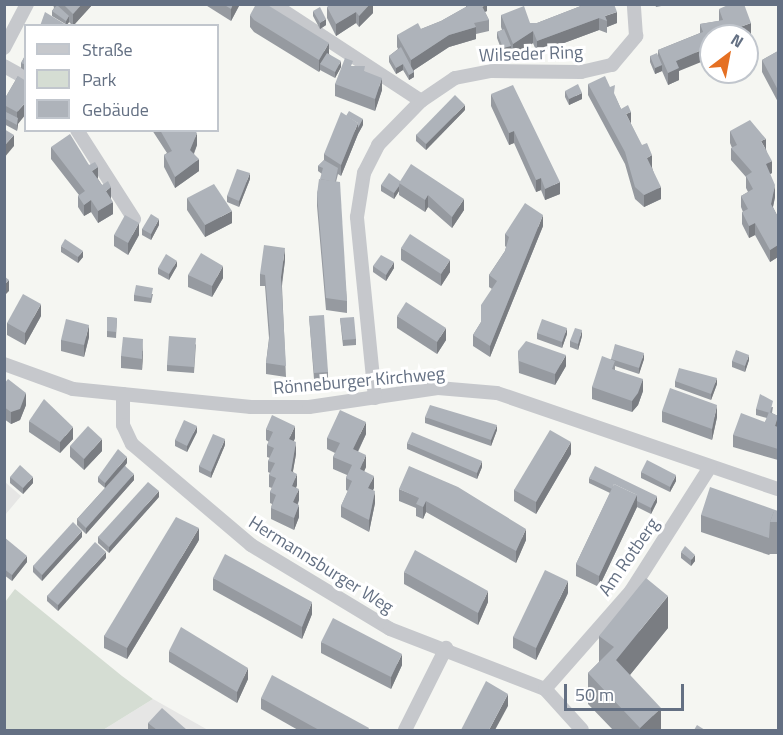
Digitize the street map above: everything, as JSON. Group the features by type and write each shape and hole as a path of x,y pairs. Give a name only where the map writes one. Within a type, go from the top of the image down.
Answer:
{"street":[{"path":"4,48 27,4"},
{"path":"273,4 421,101"},
{"name":"Wilseder Ring","path":"375,398 358,249 360,192 378,145 421,101 465,75 581,72 612,65 636,36 634,4"},
{"path":"4,66 24,77"},
{"path":"78,132 134,219"},
{"name":"Rönneburger Kirchweg","path":"4,364 50,383 123,394 251,407 375,398 438,388 497,393 778,489"},
{"name":"Hermannsburger Weg","path":"123,394 123,425 132,444 227,526 377,622 545,690 582,730"},
{"name":"Am Rotberg","path":"545,690 631,591 710,466"},
{"path":"405,730 446,648"}],"shaded area":[{"path":"5,482 21,496 5,515"},
{"path":"153,699 208,730 103,730"}],"green space":[{"path":"15,589 153,699 103,730 5,730 5,602"}],"building":[{"path":"63,4 82,4 73,14"},
{"path":"223,4 233,4 231,9"},
{"path":"256,4 266,4 329,43 319,60 254,20 250,15"},
{"path":"330,4 370,4 359,16 356,12 336,24 327,7"},
{"path":"471,4 481,4 489,20 474,23 476,27 449,35 411,60 397,35 418,23 421,29 441,21"},
{"path":"586,4 614,4 617,12 605,16 607,21 599,18 537,41 533,31 513,44 501,15 524,6 530,23 537,23"},
{"path":"730,4 744,4 751,23 700,24 723,20 719,9"},
{"path":"57,5 69,16 66,21 52,11"},
{"path":"320,7 326,19 320,23 313,11"},
{"path":"45,12 65,24 41,24"},
{"path":"504,29 511,46 503,48 497,32"},
{"path":"699,34 699,51 676,61 679,68 668,73 658,50"},
{"path":"401,47 414,72 409,75 403,64 396,68 389,56"},
{"path":"778,51 778,90 762,60"},
{"path":"327,53 341,61 335,72 320,64"},
{"path":"657,53 662,65 655,68 650,56"},
{"path":"345,58 353,61 351,66 365,66 364,71 382,78 375,99 335,84"},
{"path":"18,76 24,80 24,104 17,112 4,105 4,100"},
{"path":"605,76 610,87 615,85 614,93 621,109 628,105 631,112 626,114 642,145 647,143 652,155 647,158 661,187 644,195 635,187 625,152 588,84"},
{"path":"578,84 582,93 569,99 565,91"},
{"path":"513,85 560,182 545,189 541,178 536,180 514,131 509,133 491,94"},
{"path":"455,95 465,105 426,144 416,135"},
{"path":"4,111 18,118 17,125 4,118"},
{"path":"349,111 363,119 358,128 358,123 346,116"},
{"path":"341,112 358,123 341,165 324,154"},
{"path":"750,120 766,139 761,141 772,161 766,164 775,185 771,204 778,217 778,245 770,250 755,223 749,226 742,212 748,209 741,196 753,189 746,176 752,172 731,148 737,145 730,131"},
{"path":"4,129 14,135 4,146"},
{"path":"161,132 197,133 190,150 199,159 175,177 164,155 172,151"},
{"path":"70,134 89,165 95,162 98,167 92,171 102,185 108,181 111,187 106,191 113,202 98,211 91,200 84,205 78,196 85,191 51,147"},
{"path":"324,160 338,168 335,182 320,179 323,168 318,166"},
{"path":"411,164 464,199 452,217 428,195 425,200 399,183"},
{"path":"237,169 250,173 239,201 227,196"},
{"path":"389,173 400,181 394,193 381,185"},
{"path":"319,179 340,182 347,301 326,298 317,194"},
{"path":"214,184 232,211 205,225 187,198"},
{"path":"525,203 543,215 490,346 473,335 481,322 481,305 497,281 489,275 505,251 509,237 505,234"},
{"path":"151,214 159,219 151,234 142,229"},
{"path":"125,215 139,223 128,243 114,235"},
{"path":"410,234 450,260 441,274 401,248"},
{"path":"65,239 83,251 78,257 61,246"},
{"path":"264,245 285,248 281,277 286,366 266,363 270,334 265,275 260,274"},
{"path":"201,253 223,266 212,286 188,275"},
{"path":"166,254 177,261 169,274 158,268"},
{"path":"381,255 394,262 386,275 373,266"},
{"path":"136,285 153,288 151,298 134,295"},
{"path":"23,294 41,304 25,333 7,323"},
{"path":"406,302 446,328 437,342 397,316"},
{"path":"324,315 328,372 314,373 309,316"},
{"path":"107,317 117,318 116,332 107,331"},
{"path":"354,317 356,339 343,340 340,318"},
{"path":"66,319 89,325 84,345 61,340"},
{"path":"542,319 567,328 562,342 537,333"},
{"path":"575,328 582,330 578,344 570,341"},
{"path":"169,336 196,338 194,367 167,365"},
{"path":"123,337 143,339 142,359 121,356"},
{"path":"526,341 566,355 555,374 519,361 518,351"},
{"path":"615,344 644,353 639,368 611,359"},
{"path":"736,350 749,355 745,366 732,361"},
{"path":"602,356 615,361 612,369 643,379 632,401 592,387"},
{"path":"679,368 717,378 711,394 675,381"},
{"path":"8,379 26,393 20,409 11,412 4,407 4,384"},
{"path":"670,388 717,405 712,429 662,411"},
{"path":"760,394 773,401 770,413 756,409"},
{"path":"44,399 73,427 60,442 29,421"},
{"path":"430,405 497,425 491,440 425,417"},
{"path":"340,410 366,422 353,449 366,455 360,469 374,476 368,488 375,491 369,520 341,506 352,481 346,478 352,465 333,457 340,443 327,438"},
{"path":"769,412 778,416 775,426 778,427 778,449 733,435 741,413 765,422"},
{"path":"272,415 295,426 289,439 296,442 291,471 297,474 292,486 299,489 293,502 299,505 294,518 271,508 276,495 270,492 276,478 269,475 275,463 268,461 274,448 267,445 273,432 266,429"},
{"path":"184,420 197,426 187,446 175,440"},
{"path":"88,426 102,439 84,459 70,446"},
{"path":"550,430 571,442 536,502 514,490"},
{"path":"412,432 482,461 477,473 407,443"},
{"path":"213,434 225,439 211,472 199,466"},
{"path":"118,449 127,457 105,483 98,477"},
{"path":"647,460 676,475 670,487 641,472"},
{"path":"20,465 33,477 23,488 10,477"},
{"path":"125,466 134,474 86,528 77,519"},
{"path":"409,466 458,487 526,529 516,551 426,501 423,507 416,504 419,498 399,489"},
{"path":"595,466 657,496 651,508 637,501 637,495 614,484 612,489 589,478"},
{"path":"148,482 159,491 109,547 98,537"},
{"path":"614,484 637,495 599,576 576,564"},
{"path":"710,487 778,511 774,511 770,522 769,538 701,515"},
{"path":"774,511 778,511 778,585 777,522 770,522"},
{"path":"176,517 199,528 127,648 104,636"},
{"path":"73,522 82,531 42,575 33,566"},
{"path":"4,537 27,556 12,575 4,569"},
{"path":"95,542 106,552 58,605 47,596"},
{"path":"685,546 695,555 691,560 681,552"},
{"path":"415,550 488,591 478,613 404,572"},
{"path":"225,554 312,602 302,627 213,578"},
{"path":"545,570 568,581 536,648 513,637"},
{"path":"646,578 668,596 616,660 661,708 640,728 588,673 614,647 599,636"},
{"path":"333,618 402,654 391,677 321,642"},
{"path":"181,627 248,668 237,692 169,651"},
{"path":"272,675 369,728 368,730 319,730 261,698"},
{"path":"486,681 508,694 489,730 461,730"},
{"path":"162,708 187,730 157,730 148,723"},
{"path":"697,725 705,730 694,730"}]}
